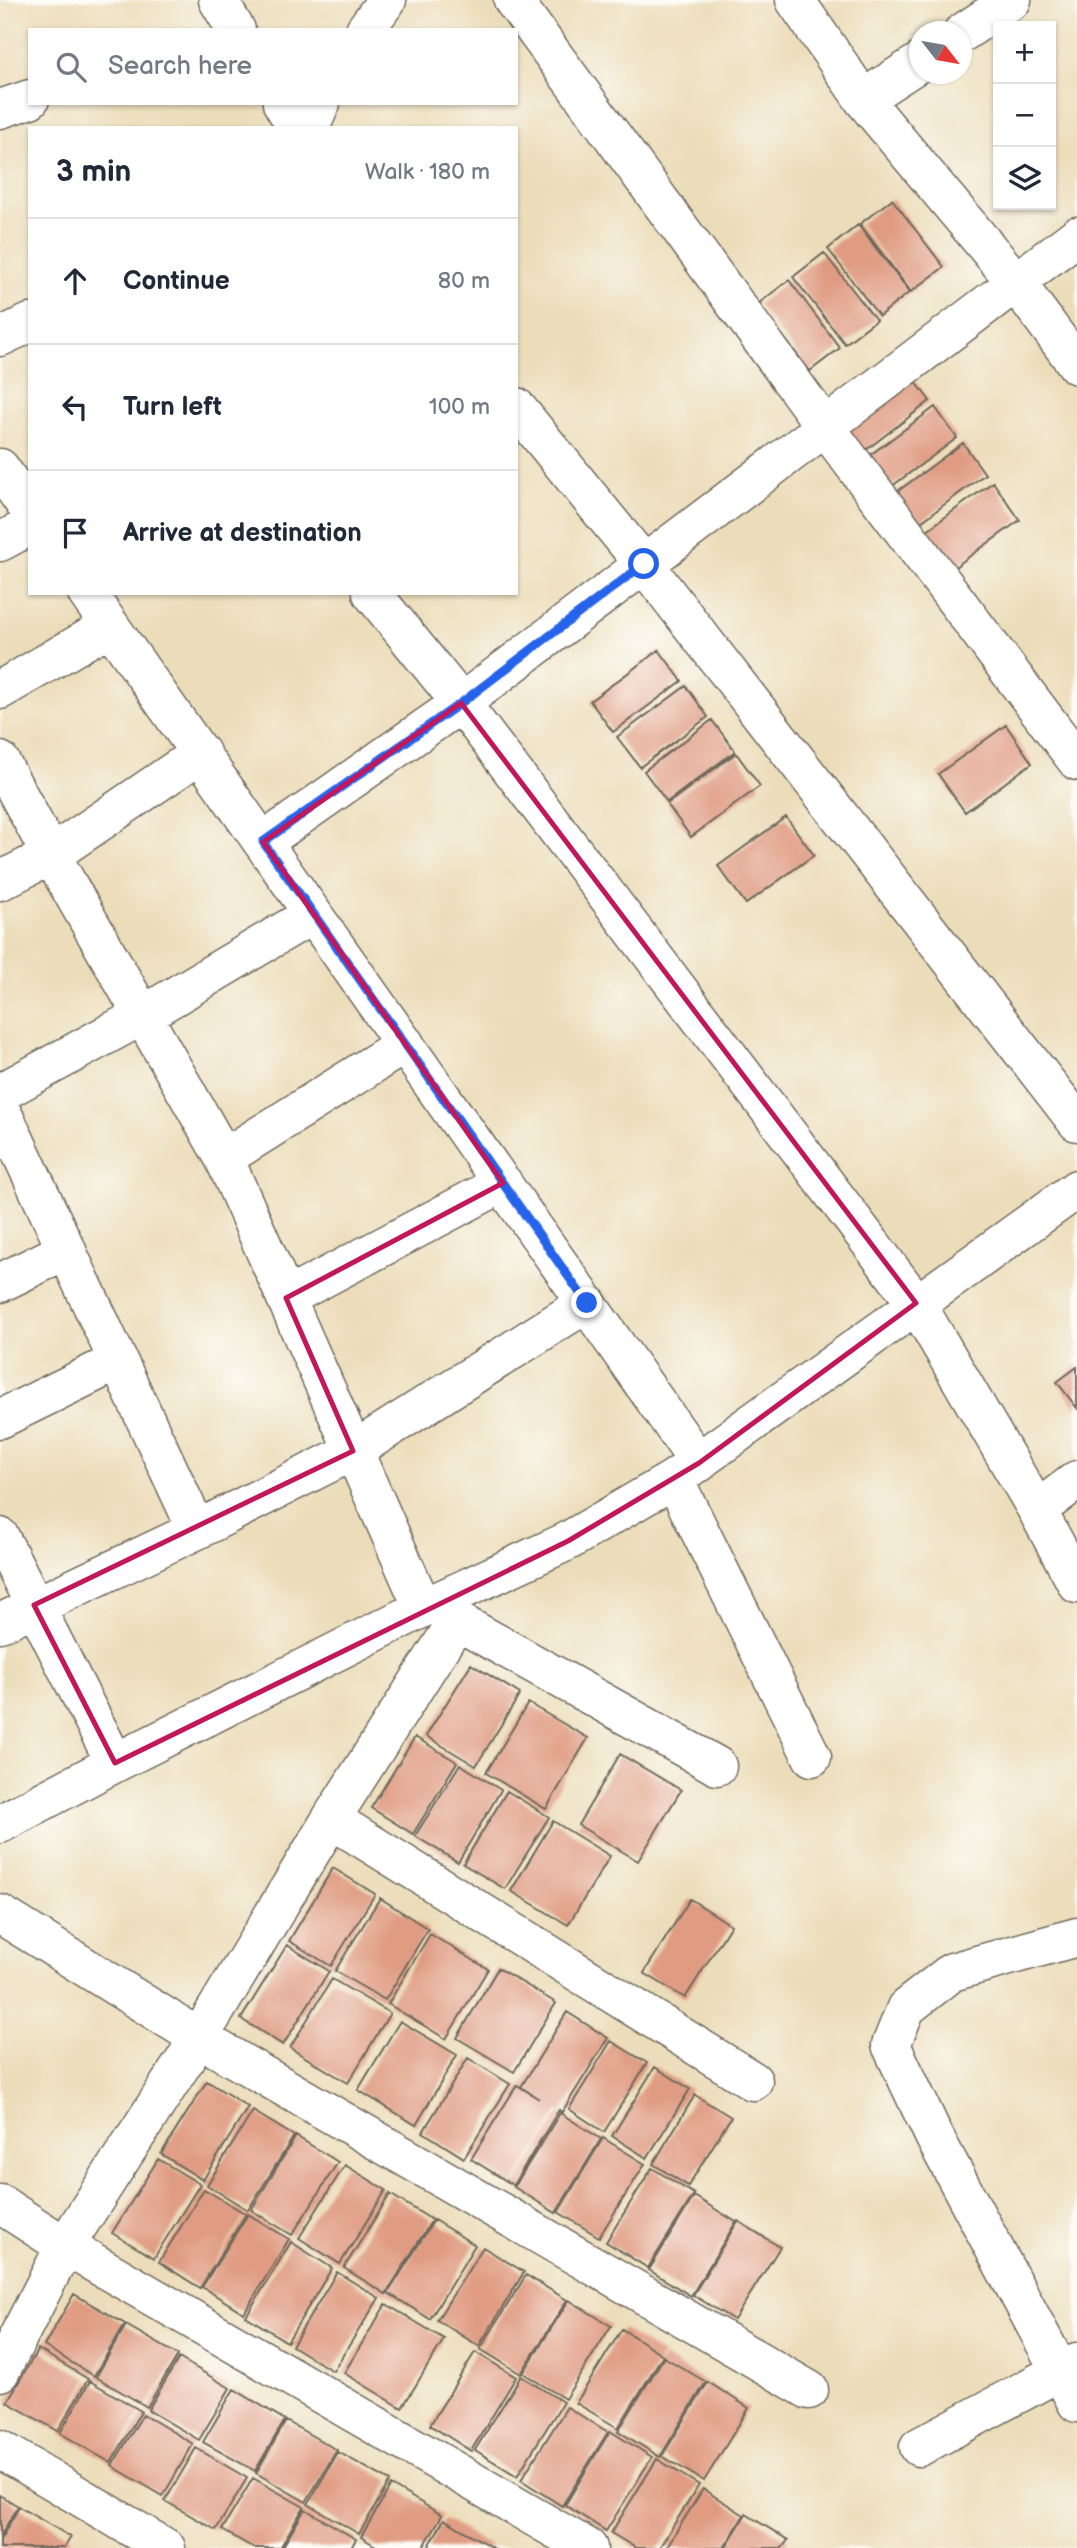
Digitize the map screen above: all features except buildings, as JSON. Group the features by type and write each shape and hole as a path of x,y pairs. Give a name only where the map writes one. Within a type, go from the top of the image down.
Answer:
{"street":[{"path":"218,0 235,28"},
{"path":"366,28 387,0"},
{"path":"513,0 826,428 1077,761"},
{"path":"795,0 863,99 1015,281 1077,365"},
{"path":"972,26 1012,0"},
{"path":"863,99 909,69"},
{"path":"0,109 28,100"},
{"path":"283,105 296,126"},
{"path":"311,126 320,105"},
{"path":"263,842 461,703 1077,236"},
{"path":"0,337 28,324"},
{"path":"518,409 644,564 1077,1122"},
{"path":"0,468 28,508"},
{"path":"0,542 28,527"},
{"path":"89,595 587,1303 687,1471 812,1757"},
{"path":"374,595 461,703 916,1303 1038,1510 1077,1584"},
{"path":"0,690 110,626"},
{"path":"0,881 51,855 201,753"},
{"path":"0,761 223,1158 423,1608"},
{"path":"0,1093 143,1015 313,914"},
{"path":"223,1158 405,1044"},
{"path":"0,1108 197,1530"},
{"path":"286,1298 503,1183"},
{"path":"0,1824 423,1608 568,1541 687,1471 1077,1189"},
{"path":"0,1283 67,1250"},
{"path":"0,1623 197,1530 353,1451 587,1303"},
{"path":"0,1419 118,1361"},
{"path":"1038,1510 1077,1480"},
{"path":"0,1538 115,1763"},
{"path":"0,2372 65,2246 199,2038 331,1819 457,1621 717,1766"},
{"path":"331,1819 753,2081"},
{"path":"0,1914 199,2038 809,2390"},
{"path":"919,2447 1071,2379 934,2136 891,2045 906,2008 952,1972 1074,1943"},
{"path":"0,2204 65,2246 588,2548"},
{"path":"0,2449 166,2548"}],"highlighted area":[{"path":"461,703 916,1303 699,1463 568,1541 115,1763 34,1605 353,1451 286,1298 503,1183 263,842"}],"route":[{"path":"587,1303 263,842 461,703 644,564"}]}
